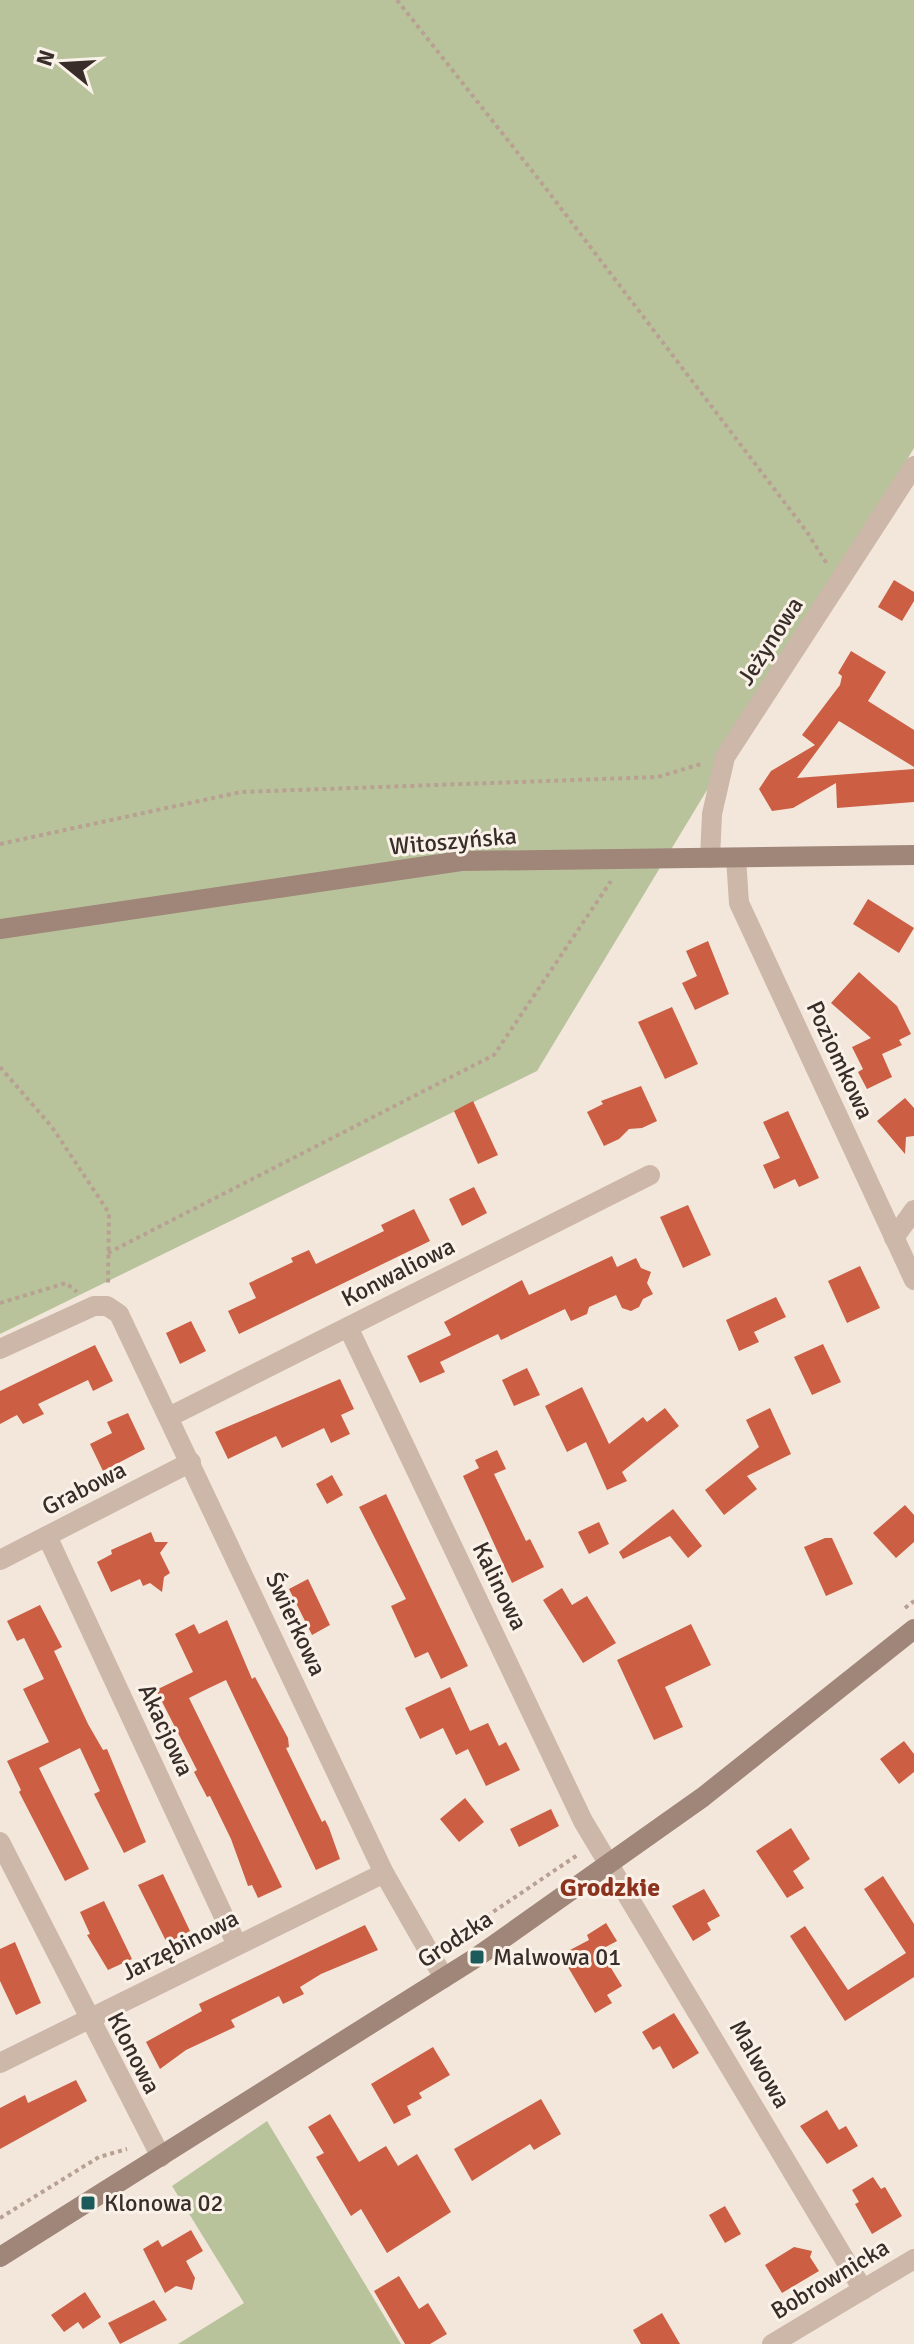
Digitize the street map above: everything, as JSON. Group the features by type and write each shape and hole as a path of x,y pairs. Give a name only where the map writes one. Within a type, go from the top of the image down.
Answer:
{"street":[{"name":"Jeżynowa","path":"710,858 712,814 725,757 914,466"},
{"name":"Witoszyńska","path":"0,929 461,861 914,855"},
{"name":"Poziomkowa","path":"736,858 739,903 914,1280"},
{"name":"Konwaliowa","path":"169,1417 650,1175"},
{"path":"894,1238 914,1210"},
{"path":"0,1349 101,1306"},
{"name":"Świerkowa","path":"101,1306 119,1314 384,1873 444,1978"},
{"name":"Kalinowa","path":"348,1327 583,1821 612,1864"},
{"name":"Grabowa","path":"0,1560 191,1462"},
{"name":"Akacjowa","path":"47,1536 237,1945"},
{"name":"Grodzka","path":"0,2257 444,1978 612,1864 796,1726 914,1629"},
{"name":"Klonowa","path":"0,1842 88,2021 161,2157"},
{"name":"Malwowa","path":"612,1864 863,2290"},
{"name":"Jarzębinowa","path":"0,2063 384,1873"},
{"name":"Bobrownicka","path":"772,2344 914,2259"}],"path":[{"path":"397,0 544,186 798,520 838,583"},
{"path":"0,844 241,792 658,777 725,757"},
{"path":"108,1253 494,1055 625,859"},
{"path":"0,1067 52,1127 109,1213 108,1253 101,1306 66,1283 0,1303"},
{"path":"902,1611 914,1601"},
{"path":"430,1954 598,1842"},
{"path":"0,2218 99,2157 127,2150 148,2136"}],"green space":[{"path":"0,0 914,0 914,448 537,1071 0,1334"},
{"path":"267,2121 401,2344 178,2344 244,2303 172,2186"}],"building":[{"path":"894,580 914,592 914,601 902,621 878,607"},
{"path":"851,651 886,672 868,701 914,730 914,767 839,721 797,778 914,769 914,802 837,808 836,783 793,808 772,811 759,789 771,771 815,745 802,735 840,685 842,676 838,673"},
{"path":"868,899 914,928 899,953 853,924"},
{"path":"708,941 729,994 695,1010 682,983 697,976 686,951"},
{"path":"859,972 897,1006 911,1034 899,1040 902,1045 882,1054 892,1077 867,1089 858,1072 863,1069 852,1047 871,1038 831,1003"},
{"path":"672,1007 698,1064 665,1079 638,1022"},
{"path":"641,1086 657,1121 642,1128 629,1129 619,1139 604,1146 587,1112 603,1104 601,1101"},
{"path":"905,1098 914,1108 914,1136 906,1137 905,1154 877,1121"},
{"path":"473,1101 498,1155 478,1164 454,1111"},
{"path":"788,1111 819,1178 799,1187 795,1179 774,1189 763,1165 780,1158 763,1122"},
{"path":"474,1187 487,1213 462,1226 449,1199"},
{"path":"688,1205 711,1255 683,1268 660,1217"},
{"path":"414,1209 430,1241 239,1334 228,1311 256,1298 249,1283 293,1262 291,1258 309,1250 316,1264 384,1231 381,1225"},
{"path":"612,1256 617,1267 636,1258 641,1268 651,1272 647,1283 653,1294 643,1299 639,1307 631,1311 622,1308 616,1295 589,1307 587,1314 571,1321 565,1309 501,1340 498,1334 440,1362 445,1372 420,1383 407,1356 451,1335 444,1322 522,1280 529,1295"},
{"path":"860,1266 880,1308 847,1323 828,1281"},
{"path":"776,1297 786,1317 754,1332 759,1342 739,1351 726,1320"},
{"path":"191,1321 206,1351 180,1364 166,1333"},
{"path":"823,1344 841,1382 812,1395 794,1357"},
{"path":"95,1345 113,1381 93,1391 88,1380 38,1404 44,1414 23,1424 17,1415 0,1424 0,1391"},
{"path":"527,1368 540,1395 514,1406 502,1380"},
{"path":"340,1379 354,1409 341,1415 350,1434 331,1443 324,1428 282,1448 276,1436 228,1459 215,1432"},
{"path":"582,1387 609,1444 643,1417 647,1422 665,1408 679,1426 622,1472 627,1481 607,1490 586,1442 567,1452 545,1406"},
{"path":"770,1408 791,1454 747,1476 757,1489 724,1515 705,1490 759,1447 746,1420"},
{"path":"128,1413 145,1449 103,1471 90,1444 112,1433 107,1422"},
{"path":"497,1450 506,1469 494,1474 526,1541 530,1539 544,1567 512,1583 463,1476 479,1468 475,1460"},
{"path":"332,1475 343,1495 327,1504 316,1484"},
{"path":"386,1494 468,1666 441,1679 428,1652 415,1658 391,1606 406,1599 359,1507"},
{"path":"905,1505 914,1515 914,1542 896,1558 873,1533"},
{"path":"673,1509 702,1546 688,1558 670,1536 623,1559 619,1552"},
{"path":"599,1522 609,1544 589,1554 578,1532"},
{"path":"151,1532 155,1542 168,1542 160,1553 170,1573 164,1577 162,1592 150,1583 143,1586 140,1579 111,1592 97,1562 112,1554 111,1550"},
{"path":"832,1538 853,1584 826,1596 804,1547"},
{"path":"308,1579 330,1625 312,1635 289,1589"},
{"path":"562,1588 572,1605 587,1596 616,1643 583,1663 543,1600"},
{"path":"40,1605 62,1647 54,1651 88,1724 103,1750 107,1749 146,1842 124,1853 94,1794 100,1791 80,1748 39,1768 89,1869 65,1881 19,1792 21,1790 7,1761 49,1742 23,1689 44,1679 24,1638 17,1641 7,1621"},
{"path":"227,1620 252,1679 255,1677 288,1738 289,1747 286,1748 322,1822 325,1820 329,1828 340,1859 316,1870 226,1680 207,1689 189,1698 282,1887 258,1898 252,1885 248,1886 231,1839 210,1796 207,1797 194,1772 197,1770 156,1690 193,1672 175,1634 194,1624 199,1634"},
{"path":"691,1624 711,1665 665,1687 683,1727 654,1740 617,1660"},
{"path":"450,1687 470,1731 488,1723 499,1746 506,1742 520,1770 486,1786 468,1749 456,1755 443,1728 420,1739 405,1708"},
{"path":"904,1741 914,1754 914,1772 899,1784 880,1759"},
{"path":"465,1798 484,1822 459,1842 440,1819"},
{"path":"551,1809 559,1826 519,1847 510,1829"},
{"path":"791,1828 810,1859 793,1871 804,1888 787,1898 756,1851"},
{"path":"163,1874 190,1931 167,1943 138,1885"},
{"path":"883,1876 914,1924 914,1977 845,2021 790,1936 805,1926 848,1990 906,1953 864,1889"},
{"path":"704,1889 720,1916 707,1923 711,1930 693,1941 672,1906"},
{"path":"104,1901 132,1959 108,1970 87,1935 90,1934 80,1912"},
{"path":"606,1923 617,1941 600,1950 622,1986 607,1995 612,2003 595,2013 565,1962 574,1957 570,1950 589,1940 587,1935"},
{"path":"365,1925 378,1950 321,1974 300,1987 304,1994 283,2004 279,1996 231,2020 235,2027 186,2050 160,2069 146,2042 202,2011 199,2004"},
{"path":"15,1942 41,2003 16,2015 0,1981 0,1949"},
{"path":"674,2013 699,2053 673,2069 660,2046 653,2050 642,2032"},
{"path":"433,2047 450,2075 419,2093 422,2098 407,2106 411,2115 394,2124 371,2084"},
{"path":"76,2080 87,2101 0,2149 0,2108 25,2095 28,2103"},
{"path":"541,2099 561,2134 534,2150 530,2144 472,2181 454,2149"},
{"path":"827,2110 839,2130 846,2126 858,2146 827,2164 800,2126"},
{"path":"330,2114 359,2162 386,2146 398,2166 417,2154 451,2212 387,2253 361,2209 351,2216 316,2157 324,2153 308,2127"},
{"path":"873,2177 881,2189 885,2187 902,2216 872,2234 855,2204 859,2202 852,2190"},
{"path":"725,2206 741,2234 725,2243 709,2215"},
{"path":"191,2230 203,2251 186,2261 195,2278 192,2290 176,2286 165,2293 143,2249 158,2240 162,2247"},
{"path":"794,2247 812,2251 810,2257 819,2271 782,2293 765,2265"},
{"path":"399,2276 419,2309 428,2303 447,2334 430,2344 405,2344 374,2291"},
{"path":"85,2292 101,2317 83,2329 78,2322 64,2332 51,2315"},
{"path":"154,2300 167,2320 120,2344 108,2323"},
{"path":"662,2313 680,2344 641,2344 633,2330"}],"place":[{"name":"Malwowa 01","path":"477,1957"},
{"name":"Klonowa 02","path":"88,2203"}],"district":[{"name":"Grodzkie","path":"610,1887"}]}
